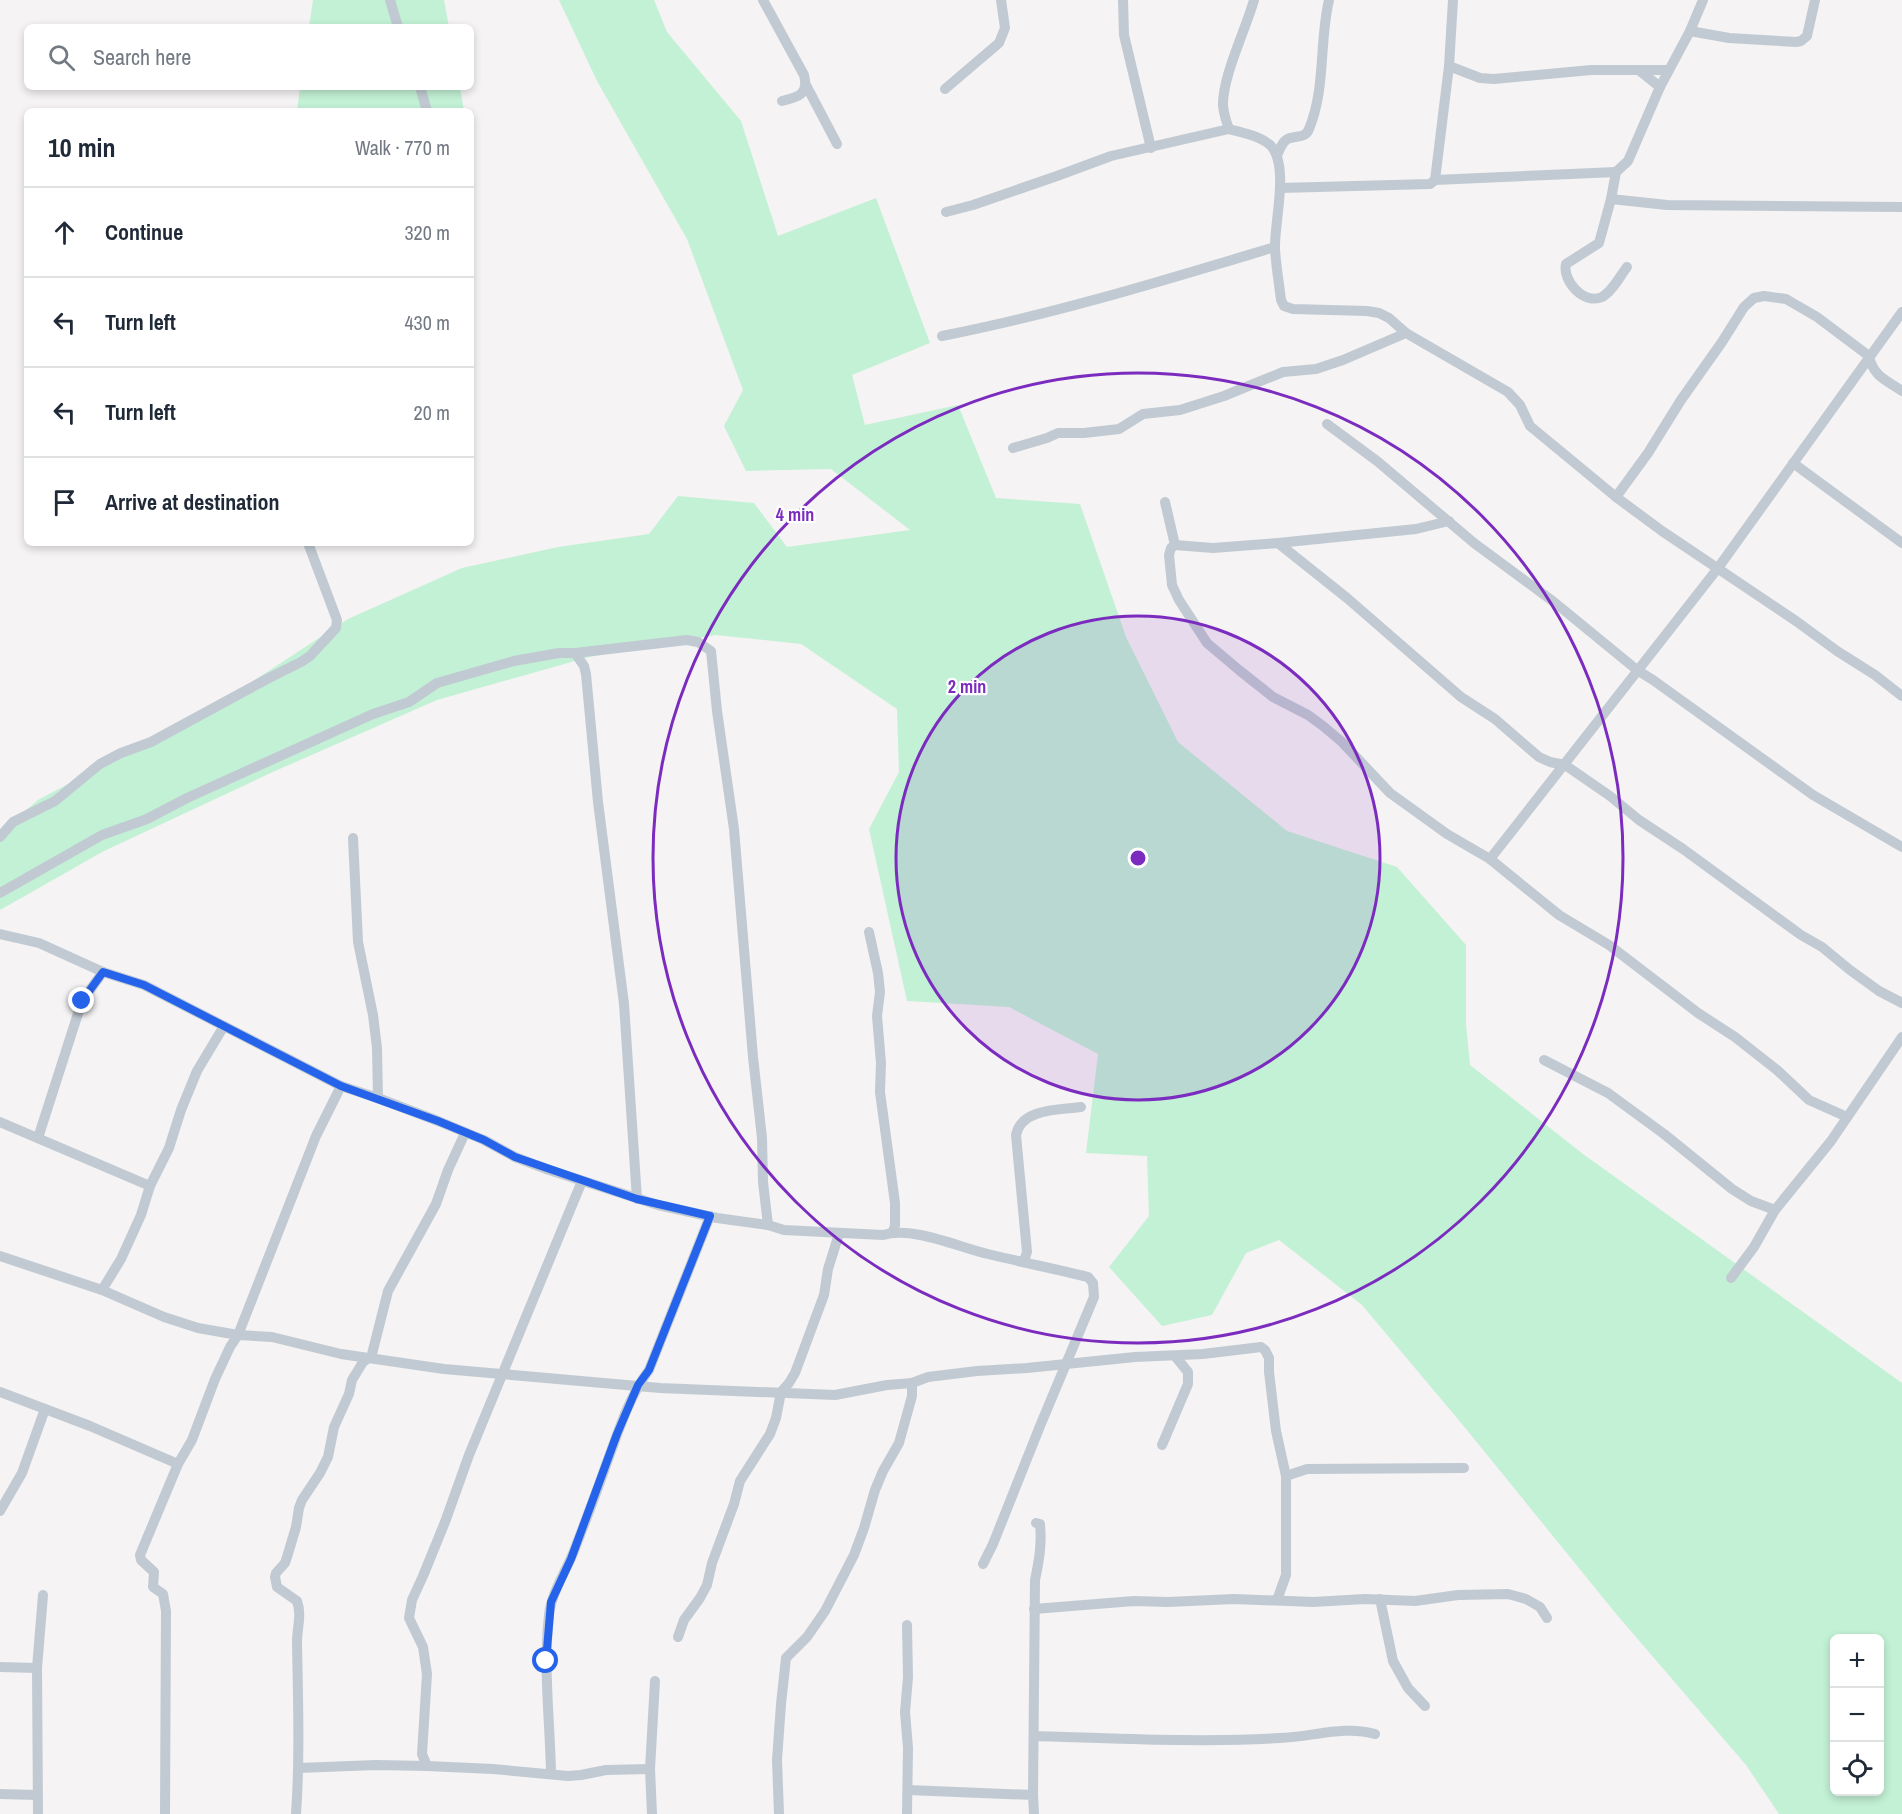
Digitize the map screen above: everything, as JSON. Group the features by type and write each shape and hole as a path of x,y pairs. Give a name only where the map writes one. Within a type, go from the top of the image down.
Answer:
{"street":[{"path":"390,0 397,24"},
{"path":"763,0 804,75 806,85 837,144"},
{"path":"945,89 999,43 1005,28 1001,0"},
{"path":"1123,0 1124,35 1151,148"},
{"path":"1229,129 1224,116 1223,103 1226,84 1254,0"},
{"path":"1277,156 1283,143 1288,139 1304,136 1309,131 1321,82 1324,21 1329,0"},
{"path":"1435,180 1449,66 1453,0"},
{"path":"1627,267 1606,295 1591,300 1585,298 1573,286 1564,271 1566,264 1599,243 1616,172 1628,161 1660,87 1690,31 1703,0"},
{"path":"1690,31 1729,38 1801,41 1807,36 1815,0"},
{"path":"1449,66 1474,76 1494,79 1591,70 1669,70"},
{"path":"1640,71 1660,87"},
{"path":"782,101 798,96 805,91 806,85"},
{"path":"421,90 426,108"},
{"path":"946,212 973,205 1111,156 1229,129 1257,137 1271,147 1277,156 1280,188 1275,247 1281,300 1284,306 1293,309 1379,313 1389,318 1406,333 1508,392 1520,405 1530,426 1616,497 1662,531 1875,675 1902,696"},
{"path":"1280,188 1430,184 1435,180 1616,172"},
{"path":"1611,199 1667,205 1902,207"},
{"path":"942,336 1007,324 1275,247"},
{"path":"1616,497 1648,453 1744,307 1754,298 1764,296 1786,299 1817,317 1869,356 1875,372 1902,391"},
{"path":"1490,859 1718,568 1902,312"},
{"path":"1013,448 1058,433 1119,429 1143,414 1180,410 1224,396 1283,372 1316,369 1406,333"},
{"path":"1327,424 1377,461 1474,543 1554,602 1637,670 1813,795 1902,847"},
{"path":"1793,463 1902,543"},
{"path":"1165,502 1175,545"},
{"path":"1449,521 1416,529 1278,543 1213,548 1175,545 1171,548 1169,555 1172,585 1190,619 1208,643 1273,697 1308,715 1323,726 1342,742 1390,793 1447,834 1490,859 1558,915 1609,945 1698,1013 1735,1037 1777,1070 1809,1100 1847,1117"},
{"path":"1278,543 1347,598 1461,697 1495,719 1539,757 1565,765 1801,935 1822,947 1879,991 1902,1003"},
{"path":"0,837 13,822 55,801 100,764 151,742 310,656 336,628 337,620 309,546"},
{"path":"0,893 102,835 147,819 187,798 373,714 409,702 437,683 514,661 559,653 687,640 698,642 711,651 734,829 768,1225"},
{"path":"575,653 586,674 598,802 624,1004 637,1199"},
{"path":"353,838 358,942 377,1048 378,1098"},
{"path":"870,932 880,992 877,1016 880,1092 895,1203 895,1225 892,1232"},
{"path":"0,934 39,944 103,972 144,985 341,1086 378,1098 484,1140 515,1157 637,1199 784,1230 839,1234 892,1232 933,1238 984,1253 1088,1277 1094,1283 1094,1297 993,1544 982,1564"},
{"path":"38,1138 82,1001 103,972"},
{"path":"102,1290 121,1259 141,1215 150,1186 169,1148 197,1071 224,1026"},
{"path":"1731,1278 1754,1247 1776,1210 1831,1141 1902,1036"},
{"path":"1544,1060 1608,1094 1664,1134 1732,1189 1751,1201 1776,1210"},
{"path":"165,1814 166,1611 162,1594 153,1587 154,1572 141,1560 140,1555 178,1464 192,1440 215,1379 238,1335 316,1136 341,1086"},
{"path":"1019,1261 1024,1261 1027,1252 1017,1128 1032,1115 1081,1107"},
{"path":"0,1122 150,1186"},
{"path":"296,1814 299,1768 297,1638 300,1621 299,1606 293,1598 277,1587 276,1572 285,1563 302,1500 328,1457 334,1427 349,1394 352,1380 363,1362 369,1358 388,1291 436,1204 465,1133"},
{"path":"427,1766 422,1754 427,1674 423,1647 411,1624 409,1611 441,1533 469,1455 582,1181"},
{"path":"551,1774 546,1661 551,1602 571,1559 617,1434 638,1385 649,1370 710,1216"},
{"path":"678,1637 684,1620 707,1585 712,1563 740,1481 770,1434 781,1392 795,1373 818,1312 839,1234"},
{"path":"0,1256 102,1290 164,1317 198,1328 238,1335 272,1337 341,1354 444,1369 660,1388 835,1395 887,1385 912,1383 928,1377 977,1371 1203,1354 1257,1347 1265,1350 1269,1358 1276,1431 1287,1476 1286,1575 1277,1600"},
{"path":"1162,1445 1188,1384 1188,1372 1175,1356"},
{"path":"778,1814 777,1760 786,1658 807,1637 825,1611 854,1555 875,1490 899,1443 912,1396 912,1383"},
{"path":"0,1392 109,1433 178,1464"},
{"path":"0,1511 22,1473 45,1409"},
{"path":"1287,1476 1307,1469 1464,1468"},
{"path":"1034,1814 1034,1609 1035,1580 1042,1539 1040,1524 1036,1523"},
{"path":"1034,1609 1134,1601 1234,1599 1313,1602 1335,1599 1415,1601 1458,1595 1508,1594 1526,1599 1540,1607 1547,1618"},
{"path":"38,1814 37,1668 43,1595"},
{"path":"1380,1599 1394,1661 1408,1688 1425,1706"},
{"path":"907,1625 908,1677 905,1712 908,1748 907,1814"},
{"path":"0,1667 37,1668"},
{"path":"652,1814 650,1769 655,1681"},
{"path":"1034,1736 1206,1740 1282,1738 1350,1730 1363,1730 1375,1734"},
{"path":"413,1766 422,1754"},
{"path":"299,1768 427,1766 581,1775 606,1770 650,1769"},
{"path":"908,1790 1033,1795"},
{"path":"0,1794 37,1795"}],"green space":[{"path":"313,0 444,0 448,24 309,24"},
{"path":"559,0 654,0 667,32 741,121 778,236 876,198 930,343 852,375 865,425 958,405 996,498 1080,504 1126,637 1178,742 1287,831 1397,867 1466,945 1466,1024 1470,1065 1583,1154 1902,1383 1902,1814 1779,1814 1746,1765 1617,1615 1362,1305 1279,1240 1246,1253 1212,1315 1162,1326 1109,1267 1149,1216 1147,1156 1086,1153 1098,1054 1009,1007 907,1001 869,829 899,772 897,709 801,644 716,635 589,657 437,700 275,771 104,851 0,910 0,832 38,800 215,706 348,619 462,568 558,547 649,534 678,496 754,503 787,547 910,530 831,469 746,471 724,426 743,390 687,239 597,81"},
{"path":"300,90 460,90 464,108 297,108"}],"route":[{"path":"82,1001 103,972 144,985 341,1086 438,1121 484,1140 515,1157 549,1170 637,1199 710,1216 649,1370 638,1385 617,1434 571,1559 551,1602 546,1661"}]}
